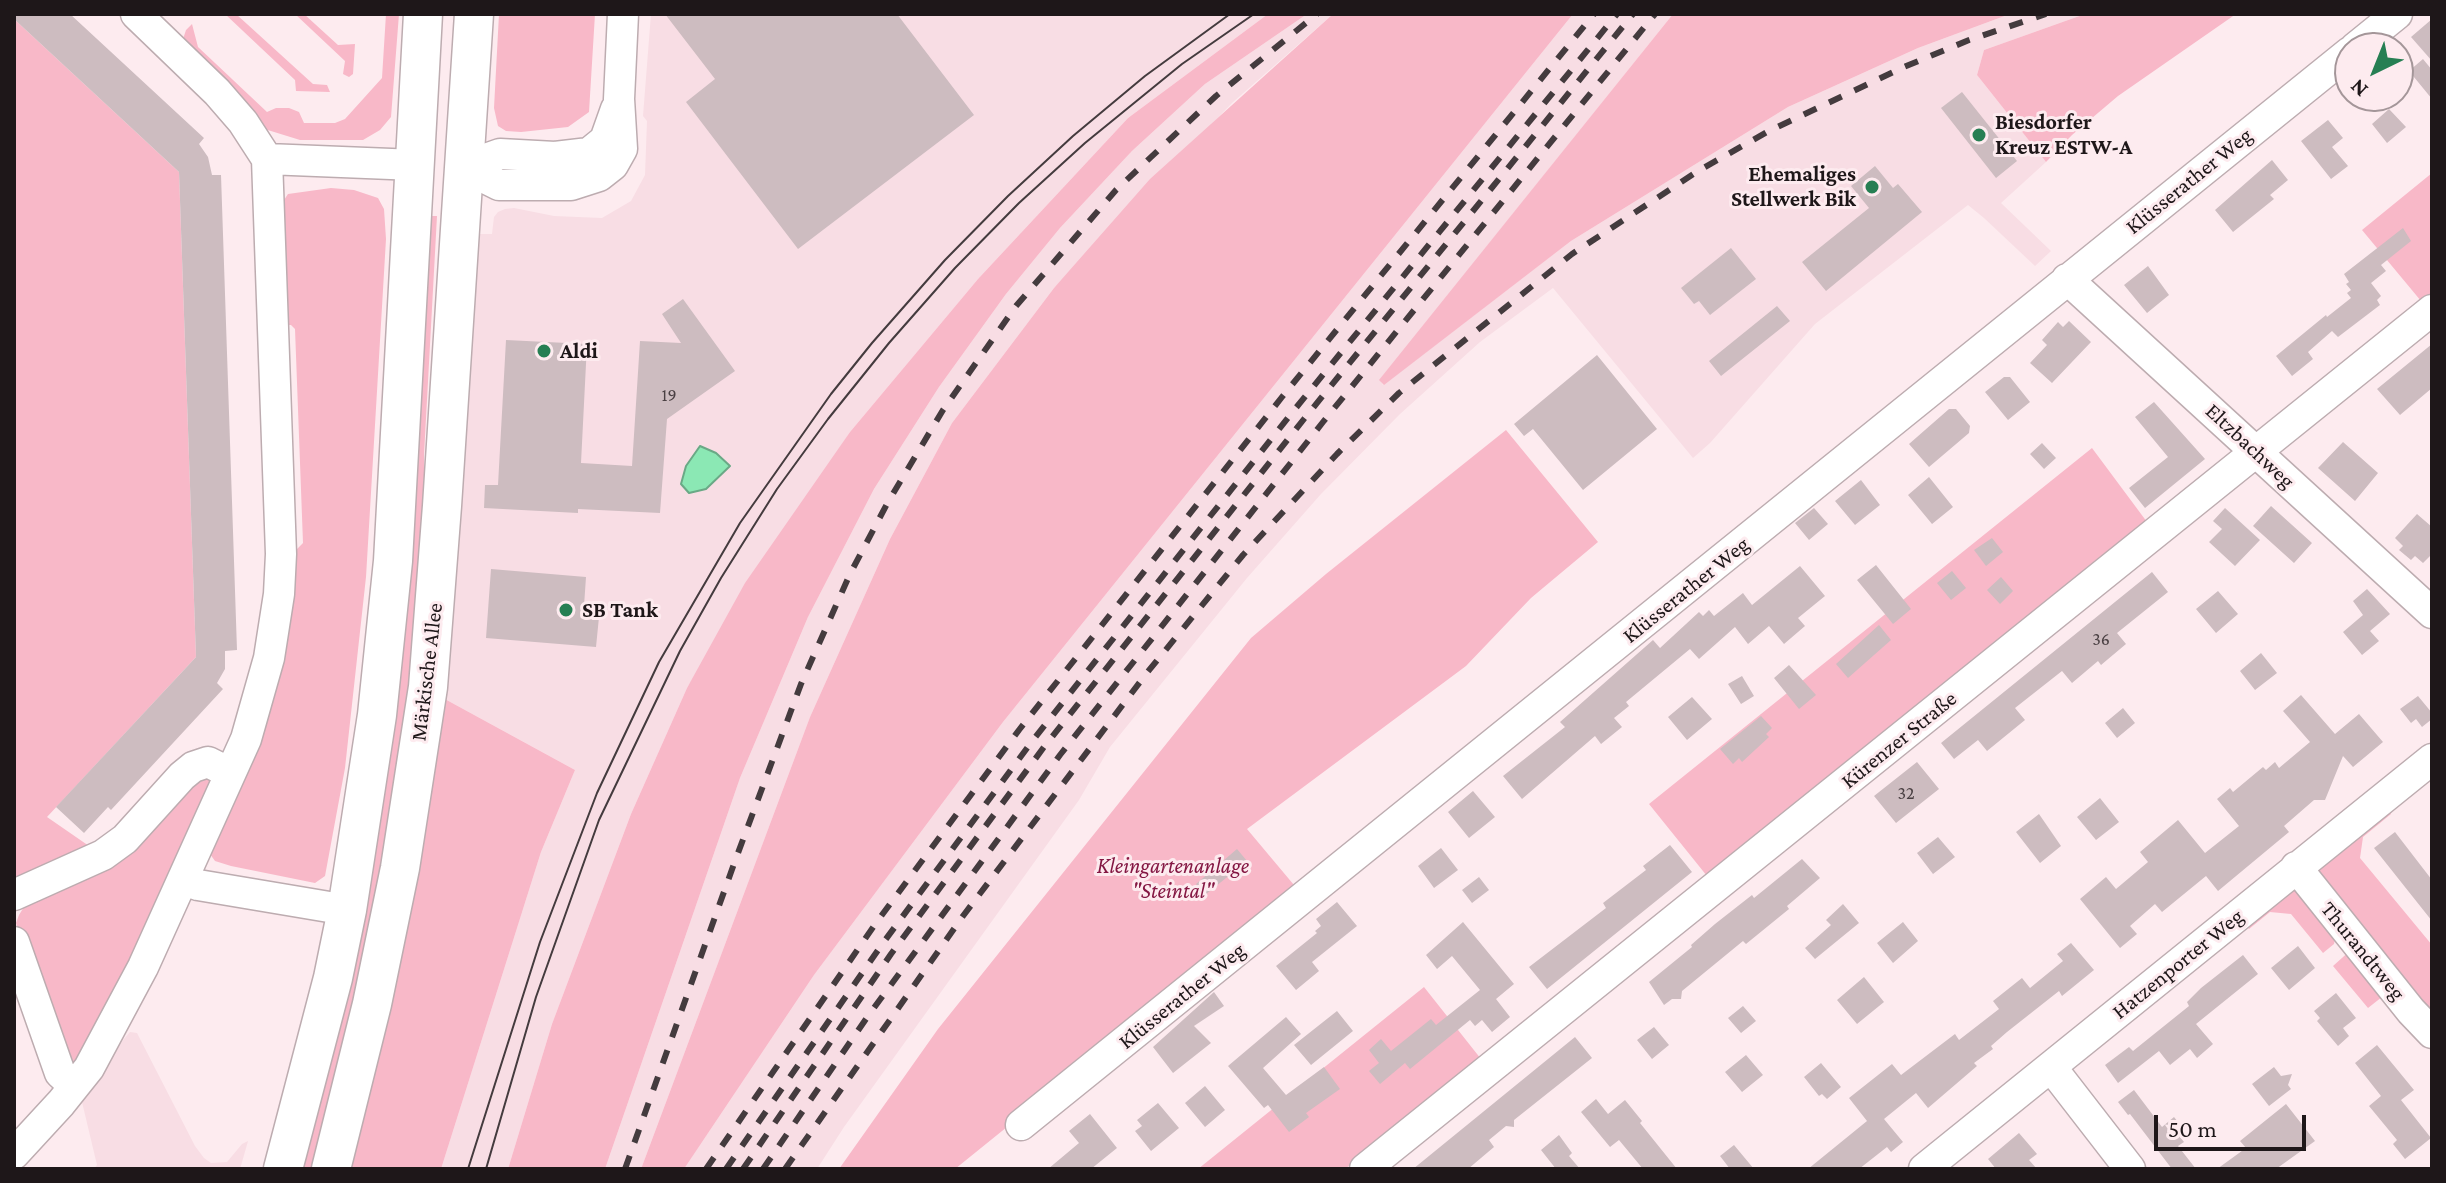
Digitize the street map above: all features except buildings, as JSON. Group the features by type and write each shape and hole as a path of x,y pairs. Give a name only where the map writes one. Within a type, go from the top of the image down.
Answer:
{"main road":[{"name":"Märkische Allee","path":"283,1169 311,1067 347,910 377,715 388,619 423,14"},
{"name":"Märkische Allee","path":"331,1169 372,1004 394,898 428,687 474,14"},
{"path":"416,165 463,167"}],"street":[{"path":"14,1154 74,1086 102,1045 184,880 246,739 261,694 279,594 281,554 267,159 243,122 217,92 136,14"},
{"path":"463,167 499,185 571,185 599,176 613,165 622,149 619,99 623,14"},
{"path":"2375,32 2397,14"},
{"name":"Klüsserather Weg","path":"1021,1125 2334,65"},
{"path":"267,159 416,165"},
{"name":"Eltzbachweg","path":"2067,279 2432,613"},
{"name":"Kürenzer Straße","path":"1365,1169 2432,310"},
{"name":"Hatzenporter Weg","path":"1924,1169 2432,759"},
{"path":"14,895 103,855 125,839 193,767 208,762 230,773"},
{"name":"Thurandtweg","path":"2296,867 2432,1033"},
{"path":"184,880 347,910"},
{"path":"14,942 60,1073 74,1086"},
{"path":"2051,1067 2130,1169"}],"shaded area":[{"path":"651,14 1268,14 1128,118 978,279 850,432 687,688 631,814 552,1024 508,1169 441,1169 541,852 575,770 443,698 473,234 492,234 494,217 505,209 554,216 602,218 631,201 645,175 647,121 643,116"},
{"path":"1307,14 1333,14 1232,103 1054,288 952,423 890,539 810,717 641,1169 605,1169 740,778 808,617 874,489 939,387 1006,294 1060,228 1132,151 1205,84"},
{"path":"1573,14 1673,14 1380,380 1383,385 1571,241 1788,107 1918,48 2010,14 2085,14 1984,50 1977,75 2046,162 2001,203 2051,251 2035,266 1968,205 1815,324 1710,443 1693,458 1553,288 1480,342 1400,414 1321,494 1247,578 1110,747 1079,800 817,1169 684,1169 814,975 1003,722"},
{"path":"700,446 716,453 730,466 706,489 689,493 681,484 686,466"},
{"path":"130,1032 137,1033 204,1158 211,1163 227,1162 248,1141 240,1169 94,1169 97,1165 82,1102"}],"green space":[{"path":"225,14 236,14 313,84 327,85 330,92 296,91 295,80"},
{"path":"295,14 304,14 338,45 355,44 353,74 349,77 343,74 345,61"},
{"path":"386,14 399,14 391,117 380,130 363,140 300,140 258,127 183,39 192,24 198,47 267,112 289,108 299,112 304,123 335,123 345,119 382,78"},
{"path":"499,14 595,14 589,112 568,127 521,132 506,131 498,126 494,108"},
{"path":"1268,14 1307,14 1205,84 1132,151 1060,228 1006,294 939,387 874,489 808,617 740,778 605,1169 508,1169 552,1024 631,814 687,688 745,583 850,432 978,279 1128,118"},
{"path":"1333,14 1573,14 1003,722 814,975 684,1169 641,1169 810,717 890,539 952,423 1054,288 1150,179"},
{"path":"1673,14 2010,14 1918,48 1788,107 1571,241 1384,385 1379,380"},
{"path":"2085,14 2236,14 2118,96 2046,162 1977,75 1984,50"},
{"path":"14,19 179,172 196,657 47,817 89,846 14,879"},
{"path":"2432,173 2432,292 2421,301 2362,230"},
{"path":"331,188 354,190 378,198 384,209 386,239 366,577 345,768 325,876 315,883 231,866 215,861 210,854 287,548 297,549 303,543 295,329 291,325 281,325 284,200 288,194"},
{"path":"425,216 437,216 424,455 425,513 411,680 381,887 313,1169 300,1169"},
{"name":"Kleingartenanlage \"Steintal\"","path":"1506,430 1598,542 1531,598 1466,666 1247,829 1299,891 955,1169 839,1169 938,1029 1251,638"},
{"path":"2092,448 2147,522 1707,876 1649,804"},
{"path":"443,698 575,770 541,852 441,1169 347,1169 372,1085 396,986"},
{"path":"191,777 214,778 130,979 76,1065 59,1052 16,923 19,915 27,902"},
{"path":"2387,808 2391,814 2363,837 2360,858 2432,945 2432,1020 2316,868"},
{"path":"2293,884 2336,935 2334,944 2323,953 2291,914 2270,912 2249,929 2242,920"},
{"path":"2352,949 2387,993 2368,1008 2333,966"},
{"path":"1424,987 1481,1059 1345,1169 1198,1169"}],"tram line":[{"path":"468,1169 540,942 597,793 659,662 740,523 831,394 945,260 1073,136 1145,76 1230,14"},
{"path":"486,1169 536,997 599,820 680,651 777,489 889,343 955,268 1019,203 1085,143 1182,64 1254,14"}],"railway":[{"path":"625,1169 801,684 850,574 888,502 943,410 1016,306 1116,190 1216,96 1317,14"},
{"path":"706,1169 876,923 1019,730 1282,397 1594,14"},
{"path":"726,1169 883,943 1033,740 1295,409 1617,14"},
{"path":"743,1169 891,954 1044,747 1304,419 1633,14"},
{"path":"763,1169 868,1016 1060,755 1323,422 1655,14"},
{"path":"785,1169 963,916 1146,674 1243,555 1399,393 1572,254 1698,171 1767,132 1904,67 1969,40 2046,14"}],"place":[{"name":"Biesdorfer Kreuz ESTW-A","path":"1979,135"},
{"name":"Ehemaliges Stellwerk Bik","path":"1872,187"},
{"name":"Aldi","path":"544,351"},
{"name":"SB Tank","path":"566,610"}]}
